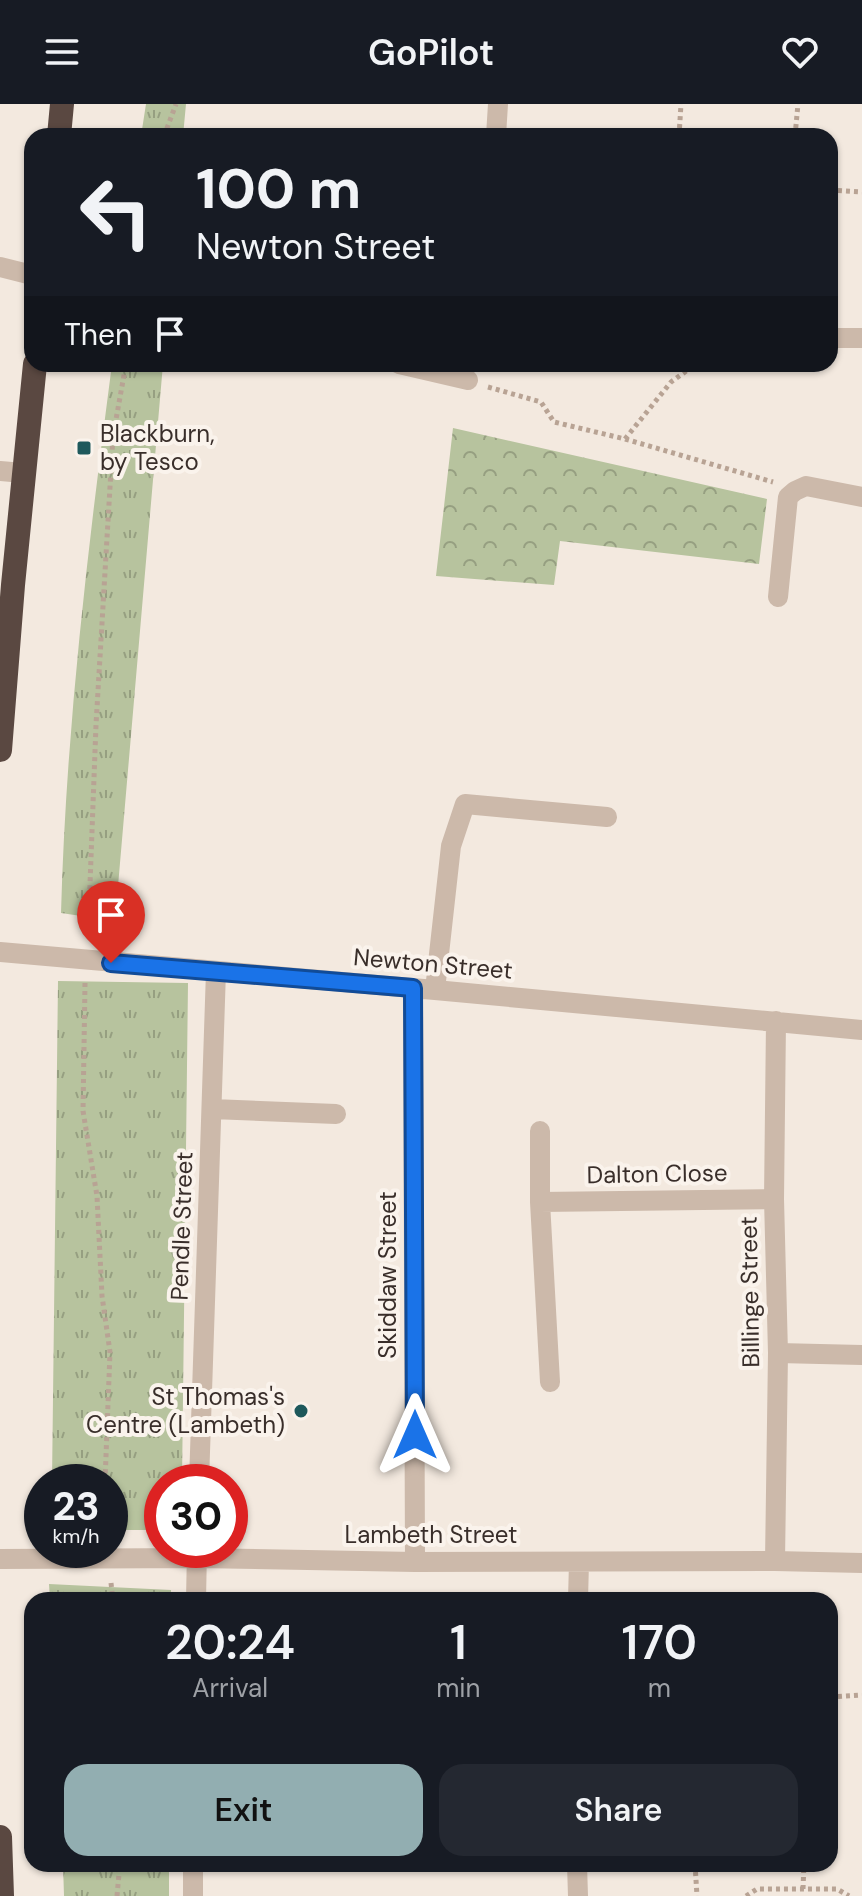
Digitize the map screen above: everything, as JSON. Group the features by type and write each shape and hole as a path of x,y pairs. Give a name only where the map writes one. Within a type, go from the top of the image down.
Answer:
{"highway":[{"path":"60,128 62,104"},
{"path":"0,750 12,472 33,372"},
{"path":"0,1849 2,1896"}],"street":[{"path":"496,128 498,104"},
{"path":"0,267 24,273"},
{"path":"838,338 862,338"},
{"path":"443,372 468,380"},
{"path":"778,597 788,497 806,486 862,497"},
{"path":"435,990 451,846 465,804 607,817"},
{"name":"Newton Street","path":"0,952 862,1030"},
{"name":"Pendle Street","path":"200,1464 216,971"},
{"name":"Skiddaw Street","path":"413,988 415,1562"},
{"name":"Billinge Street","path":"775,1561 778,1353 774,1199 776,1021"},
{"path":"212,1109 336,1114"},
{"path":"540,1131 540,1202 550,1382"},
{"name":"Dalton Close","path":"540,1202 774,1199"},
{"path":"778,1353 862,1355"},
{"name":"Lambeth Street","path":"0,1559 144,1555"},
{"name":"Lambeth Street","path":"248,1556 415,1562 862,1563"},
{"path":"578,1592 579,1562"},
{"path":"196,1592 197,1568"},
{"path":"193,1872 193,1896"},
{"path":"577,1872 578,1896"}],"path":[{"path":"167,128 176,104"},
{"path":"680,128 681,104"},
{"path":"796,128 798,104"},
{"path":"838,190 862,192"},
{"path":"106,1464 110,1352 102,1296 97,1196 83,1111 84,993 113,436 125,372"},
{"path":"625,439 671,382 685,372"},
{"path":"468,380 541,402 554,422 625,439 791,487 795,491"},
{"path":"838,1696 862,1695"},
{"path":"117,1896 119,1872"},
{"path":"696,1872 697,1896"},
{"path":"803,1889 804,1872"},
{"path":"746,1896 757,1889 837,1889 849,1896"}],"green space":[{"path":"146,104 186,104 184,128 142,128"},
{"path":"111,372 162,372 115,921 61,913 73,707"},
{"path":"453,428 767,499 759,564 560,541 554,585 436,576"},
{"path":"58,981 188,983 182,1464 144,1464 144,1530 128,1530 128,1464 52,1464"},
{"path":"49,1584 171,1590 171,1592 50,1592"},
{"path":"63,1872 169,1872 169,1896 64,1896"}],"place":[{"name":"Blackburn, by Tesco","path":"84,448"},
{"name":"St Thomas's Centre (Lambeth)","path":"301,1411"}],"route":[{"path":"111,963 413,988 415,1435"}]}
